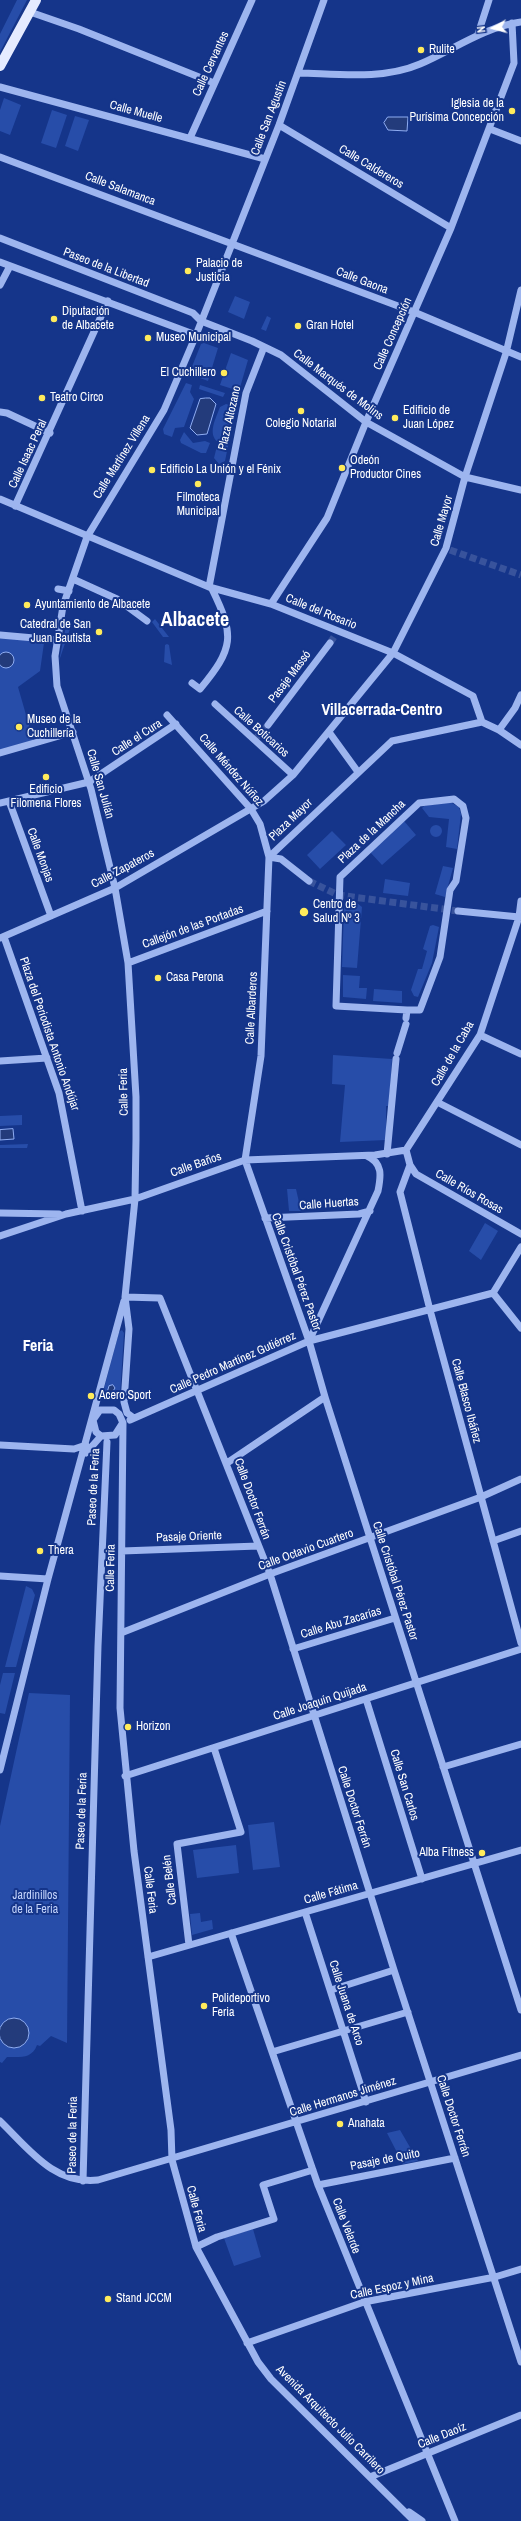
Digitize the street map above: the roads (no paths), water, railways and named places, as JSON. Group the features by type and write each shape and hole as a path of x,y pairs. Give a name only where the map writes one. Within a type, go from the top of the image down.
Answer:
{"main road":[{"path":"0,66 36,0"}],"street":[{"name":"Calle Cervantes","path":"190,138 252,0"},
{"path":"299,73 324,0"},
{"path":"478,34 487,0"},
{"path":"30,12 79,29 214,83"},
{"name":"Calle San Agustín","path":"196,335 299,73 372,75 400,71 420,64 478,34 512,23 521,22"},
{"path":"512,23 518,63"},
{"name":"Calle Concepción","path":"271,604 327,518 366,422 451,228 518,63"},
{"name":"Calle Muelle","path":"0,87 265,159"},
{"name":"Calle Caldereros","path":"279,125 451,228"},
{"path":"490,129 521,141"},
{"name":"Calle Salamanca","path":"0,157 231,244"},
{"name":"Paseo de la Libertad","path":"0,238 193,313 201,321"},
{"name":"Calle Gaona","path":"231,244 414,312 506,353 521,357"},
{"path":"0,262 196,335"},
{"path":"0,285 10,266"},
{"name":"Calle Mayor","path":"251,809 264,801 293,775 393,653 448,549 465,477 506,353 518,323 521,290"},
{"name":"Calle Isaac Peral","path":"15,506 50,432 108,301"},
{"path":"201,321 264,347"},
{"name":"Calle Martínez Villena","path":"56,640 69,591 86,537 164,410 196,335"},
{"name":"Calle Marqués de Molins","path":"264,347 281,356 366,422 465,477 521,490"},
{"name":"Plaza Altozano","path":"210,588 246,393 264,347"},
{"path":"0,412 7,413 50,432"},
{"name":"Calle del Rosario","path":"0,499 86,537 210,588 271,604 334,637 393,653 466,692 475,700 482,722"},
{"path":"73,579 117,599 147,621"},
{"path":"192,683 200,688 228,648 227,626 210,588"},
{"path":"58,589 69,591"},
{"path":"0,635 56,640"},
{"name":"Pasaje Massó","path":"268,726 334,637"},
{"name":"Calle San Julián","path":"56,640 54,670 89,782 115,888"},
{"path":"499,730 515,708 521,695"},
{"name":"Calle Boticarios","path":"215,704 293,775"},
{"name":"Calle Méndez Núñez","path":"167,715 251,809 260,824 269,857"},
{"path":"482,722 499,730 521,745"},
{"name":"Plaza Mayor","path":"269,857 392,741 482,722"},
{"name":"Calle el Cura","path":"0,803 89,782 155,740 176,724"},
{"path":"0,753 73,732"},
{"path":"329,732 358,772"},
{"name":"Plaza de la Mancha","path":"454,799 463,806 466,818 456,881 450,890 440,957 420,1010 407,1010 336,1006 340,877 419,803 454,799"},
{"name":"Calle Monjas","path":"9,802 51,916"},
{"name":"Calle Zapateros","path":"2,937 115,888 251,809"},
{"path":"269,857 281,859 309,881"},
{"name":"Calle Albarderos","path":"245,1160 261,1056 269,857"},
{"name":"Calle Feria","path":"0,1770 48,1579 83,1457 125,1297 135,1199 136,1096 128,963 115,888"},
{"name":"Calle de la Caba","path":"406,1150 480,1035 519,917 521,903"},
{"path":"458,910 519,917"},
{"name":"Callejón de las Portadas","path":"128,963 267,911"},
{"name":"Plaza del Periodista Antonio Andújar","path":"2,937 47,1058 66,1121 82,1211"},
{"path":"387,1154 396,1056 406,1021 407,1010"},
{"path":"480,1035 521,1054"},
{"path":"0,1062 47,1058"},
{"path":"437,1102 521,1145"},
{"path":"406,1150 410,1165"},
{"name":"Calle Baños","path":"0,1236 66,1214 135,1199 245,1160 387,1154 406,1150"},
{"path":"309,1341 378,1191 380,1167 375,1159 365,1155"},
{"name":"Calle Cristóbal Pérez Pastor","path":"245,1160 309,1341 325,1397 395,1618 521,2010"},
{"name":"Calle Ríos Rosas","path":"410,1165 421,1177 521,1234"},
{"name":"Calle Blasco Ibáñez","path":"410,1165 400,1192 430,1310 521,1644"},
{"name":"Calle Huertas","path":"265,1218 359,1214 370,1211"},
{"path":"0,1213 66,1214"},
{"path":"521,1247 493,1293 521,1328"},
{"name":"Calle Pedro Martínez Gutiérrez","path":"123,1422 199,1392 309,1341 493,1293"},
{"name":"Calle Feria","path":"125,1297 129,1328 124,1406 130,1417 134,1418"},
{"name":"Calle Doctor Ferrán","path":"125,1297 160,1298 199,1392 270,1574 394,1970 495,2277 521,2362"},
{"path":"227,1464 325,1397"},
{"path":"101,1436 96,1432 93,1420 100,1410 108,1408 119,1414 123,1422"},
{"name":"Calle Feria","path":"83,1457 101,1436 115,1435 123,1422"},
{"name":"Calle Feria","path":"123,1422 120,1708 125,1776 171,2130 172,2160 196,2247 247,2343"},
{"name":"Paseo de la Feria","path":"83,2181 98,1646 107,1442"},
{"path":"0,1445 74,1449 86,1445"},
{"name":"Calle Octavio Cuartero","path":"121,1633 270,1574 481,1497 521,1479"},
{"path":"493,1542 521,1531"},
{"name":"Pasaje Oriente","path":"122,1551 258,1546"},
{"path":"0,1576 48,1579"},
{"name":"Calle Abu Zacarías","path":"293,1649 395,1618"},
{"name":"Calle Joaquín Quijada","path":"125,1776 521,1649"},
{"name":"Calle San Carlos","path":"366,1699 422,1879"},
{"path":"443,1767 521,1744"},
{"name":"Calle Belén","path":"189,1945 177,1844 241,1832 214,1748"},
{"name":"Calle Fátima","path":"148,1957 521,1850"},
{"name":"Calle Juana de Arco","path":"305,1912 366,2102"},
{"name":"Calle Velarde","path":"231,1933 318,2185 364,2302 455,2521"},
{"path":"331,1990 394,1970"},
{"path":"272,2052 408,2012"},
{"name":"Calle Hermanos Jiménez","path":"172,2160 521,2055"},
{"path":"0,2121 51,2168 65,2177 83,2181 104,2178 172,2160"},
{"name":"Pasaje de Quito","path":"318,2185 455,2158"},
{"path":"196,2247 217,2237 274,2219 263,2185 313,2170"},
{"name":"Calle Espoz y Mina","path":"247,2343 364,2302 495,2277 521,2269"},
{"name":"Avenida Arquitecto Julio Carrilero","path":"247,2343 271,2379 414,2521"},
{"name":"Calle Daoíz","path":"370,2477 521,2415"},
{"name":"Avenida Arquitecto Julio Carrilero","path":"402,2508 422,2521"}],"tunnel":[{"path":"450,550 521,575"},
{"path":"330,643 334,637"},
{"path":"256,738 268,725"},
{"path":"309,881 338,895 458,911"}],"place":[{"name":"Rulite","path":"421,50"},
{"name":"Iglesia de la Purísima Concepción","path":"512,111"},
{"name":"Palacio de Justicia","path":"188,271"},
{"name":"Diputación de Albacete","path":"54,319"},
{"name":"Gran Hotel","path":"298,326"},
{"name":"Museo Municipal","path":"148,338"},
{"name":"El Cuchillero","path":"224,373"},
{"name":"Teatro Circo","path":"42,398"},
{"name":"Colegio Notarial","path":"301,411"},
{"name":"Edificio de Juan López","path":"395,418"},
{"name":"Odeón Productor Cines","path":"342,468"},
{"name":"Edificio La Unión y el Fénix","path":"152,470"},
{"name":"Filmoteca Municipal","path":"198,484"},
{"name":"Ayuntamiento de Albacete","path":"27,605"},
{"name":"Catedral de San Juan Bautista","path":"99,632"},
{"name":"Museo de la Cuchillería","path":"19,727"},
{"name":"Edificio Filomena Flores","path":"46,777"},
{"name":"Centro de Salud Nº 3","path":"304,912"},
{"name":"Casa Perona","path":"158,978"},
{"name":"Acero Sport","path":"91,1396"},
{"name":"Thera","path":"40,1551"},
{"name":"Horizon","path":"128,1727"},
{"name":"Alba Fitness","path":"482,1853"},
{"name":"Polideportivo Feria","path":"204,2006"},
{"name":"Anahata","path":"340,2124"},
{"name":"Stand JCCM","path":"108,2299"}],"district":[{"name":"Albacete","path":"195,621"},
{"name":"Villacerrada-Centro","path":"382,711"},
{"name":"Feria","path":"38,1347"}],"park label":[{"name":"Jardinillos de la Feria","path":"35,1903"}]}
